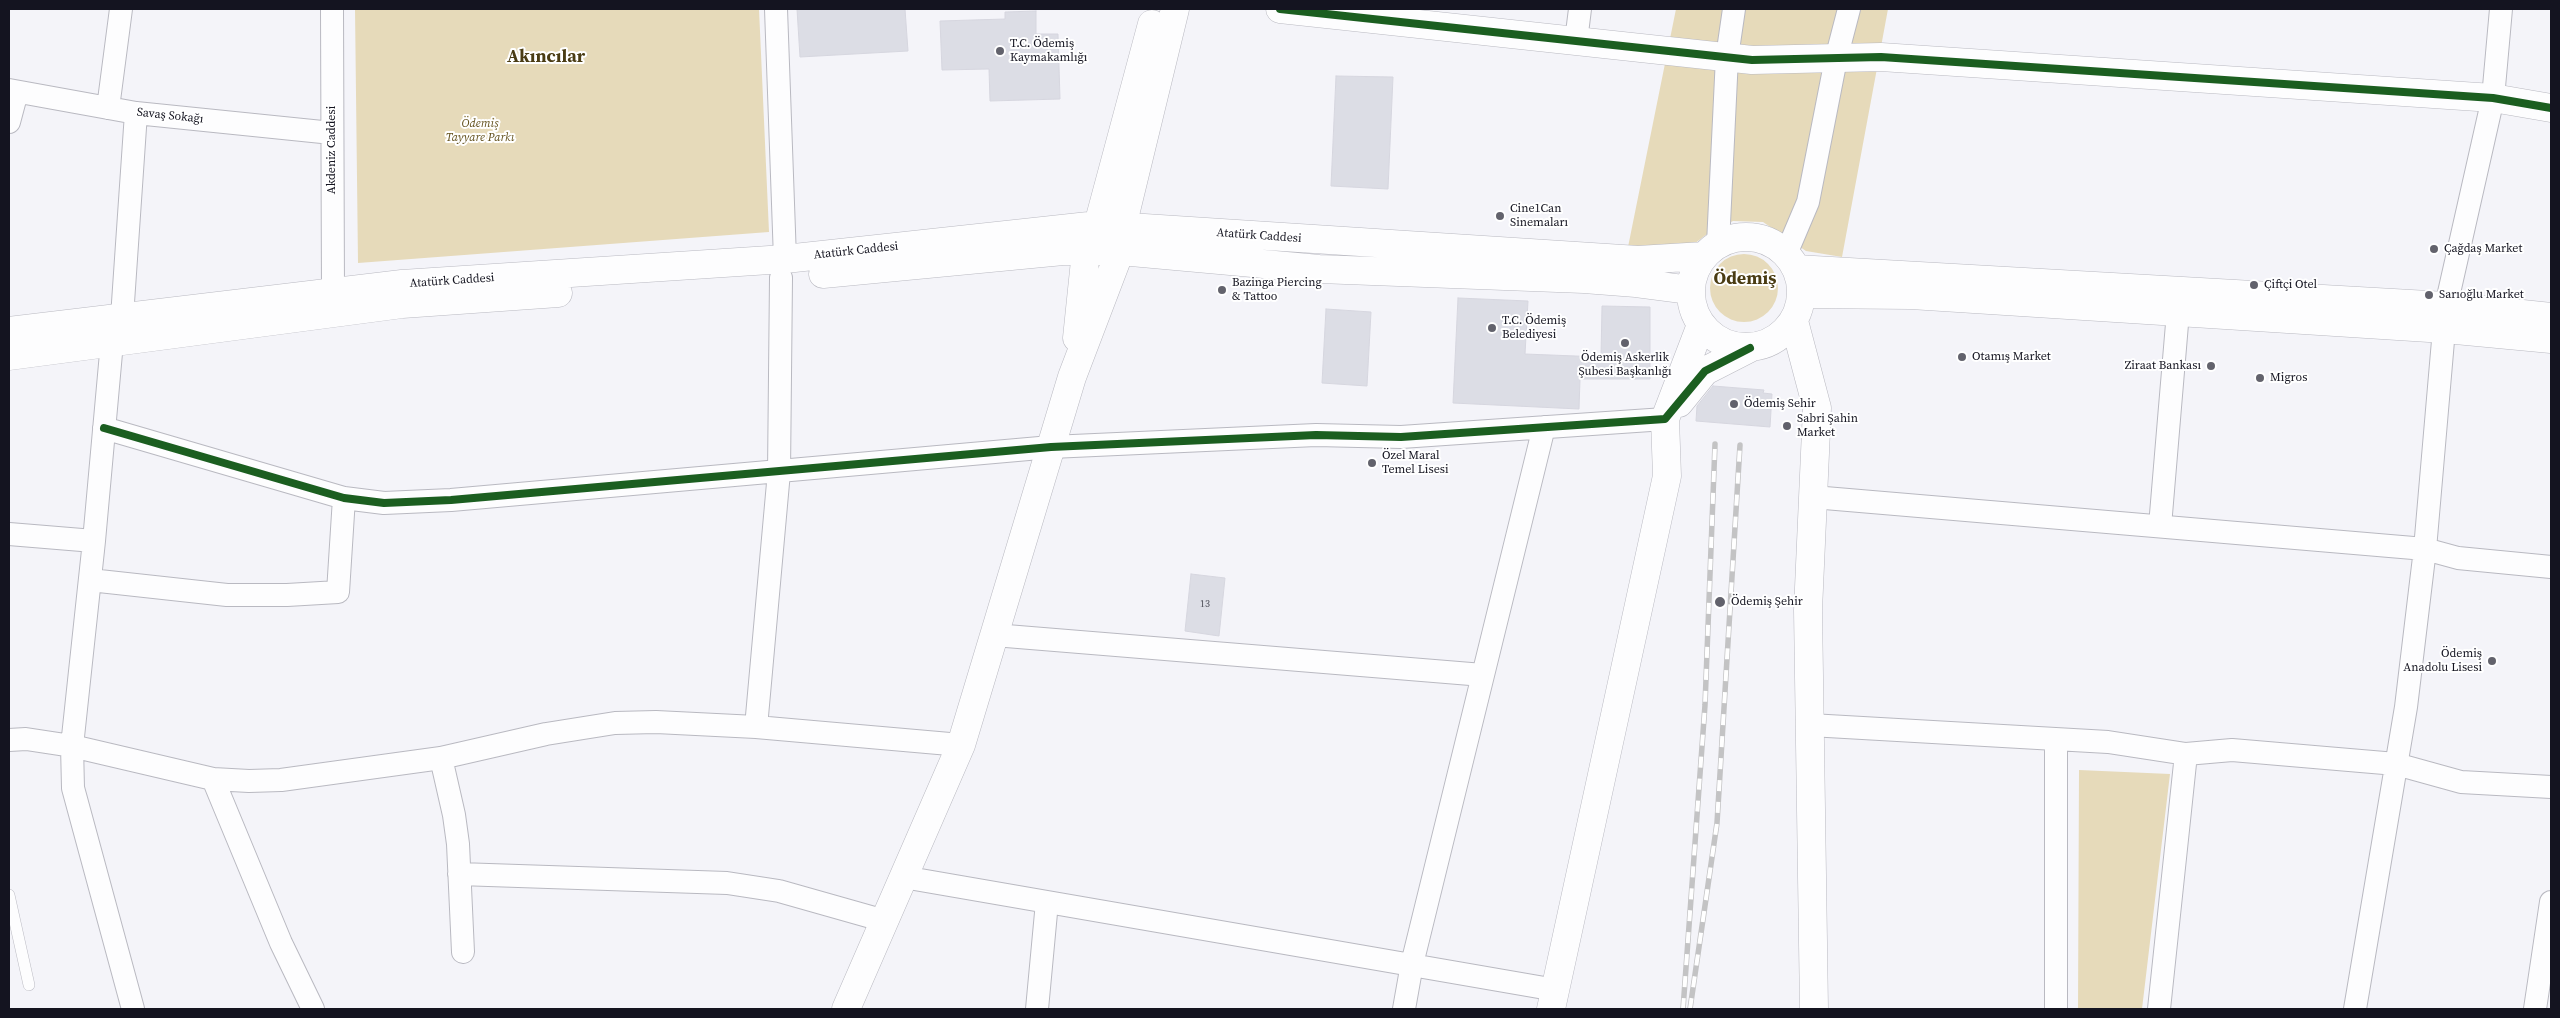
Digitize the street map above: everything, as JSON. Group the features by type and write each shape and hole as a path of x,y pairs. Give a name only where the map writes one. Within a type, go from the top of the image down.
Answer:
{"main road":[{"path":"1113,234 1156,9"},
{"path":"846,1009 961,744 1072,377 1175,9"},
{"path":"1280,9 1752,60 1881,57 2493,98 2551,108"},
{"name":"Atatürk Caddesi","path":"9,356 402,304 784,268 1113,234 1638,260 1711,250"},
{"name":"Atatürk Caddesi","path":"9,331 402,284 784,268 1086,251 1113,234 1319,268 1584,279 1690,290"},
{"path":"1665,419 1705,371 1750,348 1767,344 1782,334 1794,321 1800,304 1794,272 1771,243 1754,238 1735,238 1711,250 1694,272 1690,290 1693,309 1701,325 1714,338 1731,346 1750,348"},
{"path":"1072,377 1086,251"},
{"path":"1794,272 1911,295 2178,312 2446,318 2551,317"},
{"path":"1794,272 2446,318 2551,339"},
{"path":"1794,321 1817,408 1808,610 1814,1009"},
{"path":"1554,1000 1667,476 1665,419 1701,325"}],"street":[{"path":"108,108 121,9"},
{"name":"Akdeniz Caddesi","path":"332,9 333,292"},
{"path":"756,727 779,472 784,268 776,9"},
{"path":"1576,41 1580,9"},
{"path":"1711,250 1726,57 1734,9"},
{"path":"1794,272 1836,59 1849,9"},
{"path":"2355,1009 2406,707 2425,549 2446,318 2493,98 2501,9"},
{"path":"9,122 13,91"},
{"name":"Savaş Sokağı","path":"13,91 136,112 332,133"},
{"path":"134,1009 73,788 72,746 94,541 112,342 122,317 136,112"},
{"path":"2160,526 2178,312"},
{"path":"104,428 344,498 384,503 450,500 1051,447 1316,435 1402,436 1665,419"},
{"path":"1404,1009 1412,964 1544,427"},
{"path":"1813,497 2425,549 2458,558 2551,567"},
{"path":"90,580 227,595 288,595 338,592 344,498"},
{"path":"9,534 94,541"},
{"path":"994,635 1483,676"},
{"path":"9,740 26,739 72,746 213,779 281,780 441,758 580,727 615,723 656,722 756,727 961,744"},
{"path":"1810,725 2108,742 2186,754 2232,750 2396,764 2460,782 2551,787"},
{"path":"2056,739 2056,1009"},
{"path":"2159,1009 2186,754"},
{"path":"441,758 454,814 463,952"},
{"path":"213,779 280,943 313,1009"},
{"path":"459,874 727,883 779,891 885,921"},
{"path":"903,878 1412,964 1554,1000"},
{"path":"1036,1009 1048,902"},
{"path":"2535,1009 2551,902"}],"lane":[{"path":"9,894 29,985"}],"green space":[{"name":"Ödemiş Tayyare Parkı","path":"355,9 759,9 769,232 358,263"},
{"path":"1676,9 1888,9 1842,257 1806,251 1763,222 1733,221 1707,234 1685,251 1628,247"},
{"path":"1744,254 1757,257 1768,264 1775,275 1778,288 1775,301 1768,312 1757,319 1744,322 1731,319 1720,312 1713,301 1710,288 1713,275 1720,264 1731,257"},
{"path":"2079,770 2170,774 2142,1009 2078,1009"}],"building":[{"path":"797,9 905,9 908,51 800,57"},
{"name":"T.C. Ödemiş Kaymakamlığı","path":"1036,11 1036,34 1058,34 1060,99 990,101 989,69 942,70 940,21 1005,19 1005,12"},
{"path":"1336,76 1393,77 1388,189 1331,186"},
{"name":"T.C. Ödemiş Belediyesi","path":"1458,298 1528,301 1525,354 1601,357 1602,306 1650,307 1650,379 1580,379 1579,409 1453,403"},
{"path":"1326,309 1371,312 1367,386 1322,383"},
{"name":"Ödemiş Sehir","path":"1713,386 1764,390 1763,393 1772,394 1770,427 1696,421 1697,406"},
{"path":"1191,574 1225,578 1219,636 1185,631"}],"railway":[{"path":"1683,1009 1705,705 1715,444"},
{"path":"1690,1009 1717,823 1740,445"}],"cycle path":[{"path":"1280,9 1752,60 1881,57 2493,98 2551,108"},
{"path":"104,428 344,498 384,503 451,500 1051,447 1316,435 1401,437 1665,419 1705,371 1750,348"}],"place":[{"name":"T.C. Ödemiş Kaymakamlığı","path":"1000,51"},
{"name":"Cine1Can Sinemaları","path":"1500,216"},
{"name":"Çağdaş Market","path":"2434,249"},
{"name":"Çiftçi Otel","path":"2254,285"},
{"name":"Bazinga Piercing & Tattoo","path":"1222,290"},
{"name":"Sarıoğlu Market","path":"2429,295"},
{"name":"T.C. Ödemiş Belediyesi","path":"1492,328"},
{"name":"Ödemiş Askerlik Şubesi Başkanlığı","path":"1625,343"},
{"name":"Otamış Market","path":"1962,357"},
{"name":"Ziraat Bankası","path":"2211,366"},
{"name":"Migros","path":"2260,378"},
{"name":"Ödemiş Sehir","path":"1734,404"},
{"name":"Sabri Şahin Market","path":"1787,426"},
{"name":"Özel Maral Temel Lisesi","path":"1372,463"},
{"name":"Ödemiş Şehir","path":"1720,602"},
{"name":"Ödemiş Anadolu Lisesi","path":"2492,661"}],"district":[{"name":"Akıncılar","path":"546,57"},
{"name":"Ödemiş","path":"1745,279"}]}
